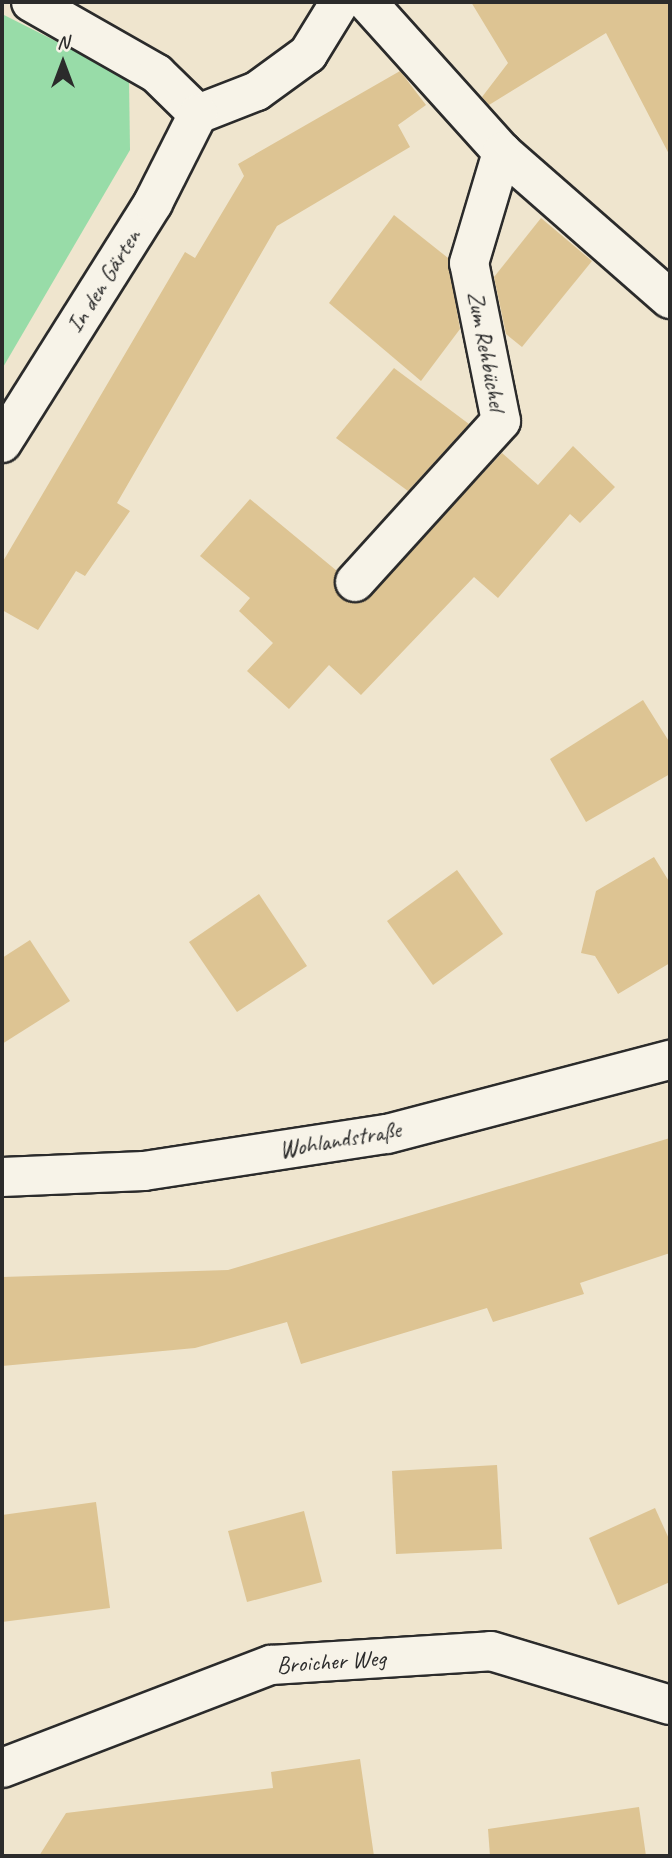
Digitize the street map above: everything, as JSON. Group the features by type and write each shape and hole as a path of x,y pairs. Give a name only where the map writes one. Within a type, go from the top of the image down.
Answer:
{"street":[{"path":"31,2 157,74 198,114 257,91 308,54 340,2"},
{"path":"367,2 502,152 670,299"},
{"name":"In den Gärten","path":"2,443 153,203 198,114"},
{"name":"Zum Rehbüchel","path":"355,582 501,421 469,263 502,152"},
{"name":"Wohlandstraße","path":"2,1177 144,1171 387,1134 670,1060"},
{"name":"Broicher Weg","path":"2,1769 271,1665 491,1651 670,1705"}],"green space":[{"path":"2,14 129,78 130,150 2,369"}],"building":[{"path":"471,2 670,2 670,156 606,33 489,105 482,97 508,63"},
{"path":"400,71 426,105 398,125 410,147 277,226 117,503 130,511 85,576 76,571 38,630 2,610 2,563 185,252 195,258 244,176 238,164"},
{"path":"394,215 448,258 460,329 421,381 329,303"},
{"path":"541,218 592,261 522,347 506,334 494,277"},
{"path":"394,368 469,424 408,491 336,438"},
{"path":"573,446 615,487 580,523 570,514 498,598 474,577 361,695 329,665 289,709 247,671 273,643 239,611 250,598 200,556 250,499 337,571 340,598 361,603 502,453 538,485"},
{"path":"643,700 670,743 670,774 586,822 550,759"},
{"path":"654,857 670,883 670,963 618,994 595,956 581,953 596,891"},
{"path":"457,870 503,934 433,985 387,921"},
{"path":"259,894 307,966 237,1012 189,942"},
{"path":"30,940 70,1001 2,1044 2,958"},
{"path":"670,1138 670,1253 580,1283 584,1294 493,1322 487,1308 301,1364 287,1322 195,1348 2,1366 2,1277 228,1270"},
{"path":"497,1465 502,1549 396,1554 392,1471"},
{"path":"96,1502 110,1608 2,1622 2,1515"},
{"path":"655,1508 670,1541 670,1582 618,1605 589,1538"},
{"path":"304,1511 322,1582 247,1602 228,1531"},
{"path":"360,1759 374,1856 39,1856 66,1813 273,1788 271,1772"},
{"path":"639,1807 646,1856 490,1856 488,1829"}]}
